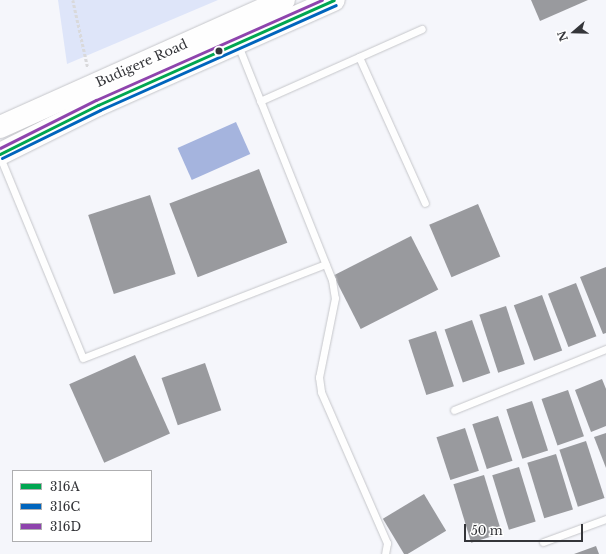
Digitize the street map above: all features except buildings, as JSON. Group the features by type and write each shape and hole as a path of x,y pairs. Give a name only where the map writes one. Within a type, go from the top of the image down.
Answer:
{"main road":[{"name":"Budigere Road","path":"0,127 284,0"},
{"name":"Budigere Road","path":"0,155 237,43 334,0"}],"lane":[{"path":"260,101 422,29"},
{"path":"237,43 326,264 335,298 319,377 321,392 387,542 385,554"},
{"path":"359,57 424,203"},
{"path":"0,155 83,358 92,358 326,264"},
{"path":"454,410 606,349"},
{"path":"543,542 606,519"}],"path":[{"path":"73,0 92,86"}],"shaded area":[{"path":"58,0 218,0 67,64"}],"water":[{"path":"236,122 250,154 192,180 178,148"}],"transit line":[{"name":"316D","path":"0,148 96,100 322,0"},
{"name":"316A","path":"0,154 98,105 334,0"},
{"name":"316C","path":"2,158 100,110 336,5"}]}
